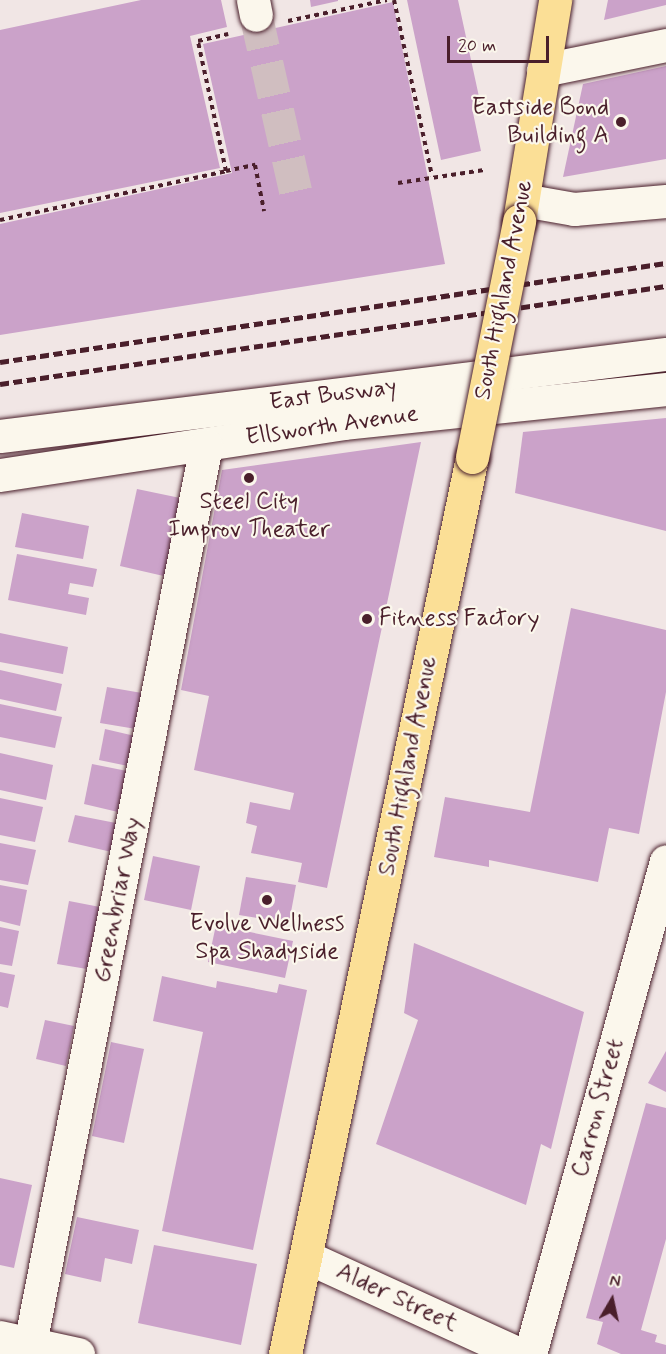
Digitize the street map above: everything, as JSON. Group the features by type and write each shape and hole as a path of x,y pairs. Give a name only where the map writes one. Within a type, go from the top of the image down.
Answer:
{"main road":[{"name":"South Highland Avenue","path":"285,1354 308,1257 472,456 521,210 555,0"}],"street":[{"path":"543,70 666,45"},
{"path":"521,210 574,209 666,201"},
{"name":"East Busway","path":"0,436 666,354"},
{"name":"Ellsworth Avenue","path":"0,475 390,418 666,389"},
{"name":"Greenbriar Way","path":"30,1349 206,445"},
{"name":"Carron Street","path":"530,1354 666,861"},
{"name":"Alder Street","path":"308,1257 519,1354"},
{"path":"0,1337 30,1349 78,1354"}],"path":[{"path":"226,171 198,41 256,18 387,0"},
{"path":"394,0 432,176"},
{"path":"0,220 255,165 264,212"},
{"path":"398,183 432,176 484,170"}],"building":[{"path":"141,0 221,0 227,27 190,36 220,168 0,213 0,30"},
{"path":"310,0 338,0 338,1 311,7"},
{"path":"407,0 458,0 481,106 472,108 481,151 441,160"},
{"path":"608,0 666,0 666,5 604,20"},
{"path":"393,2 445,264 0,335 0,224 232,173 203,44"},
{"name":"Eastside Bond Building A","path":"666,66 666,159 563,177 583,84"},
{"path":"666,418 666,531 515,493 523,432"},
{"path":"421,442 327,888 298,882 302,863 251,853 257,826 246,823 250,802 290,810 294,793 194,770 209,696 181,690 222,470"},
{"path":"137,489 185,499 168,577 120,566"},
{"path":"22,513 89,526 83,559 15,547"},
{"path":"17,554 97,569 93,587 70,583 68,594 89,598 86,615 8,600"},
{"path":"571,608 666,630 666,692 639,834 609,828 598,882 489,860 489,867 434,857 445,797 530,812"},
{"path":"0,633 68,647 63,674 0,662"},
{"path":"0,670 62,684 56,711 0,699"},
{"path":"107,687 142,693 136,729 100,723"},
{"path":"0,704 62,717 55,748 0,737"},
{"path":"105,729 135,736 128,766 99,760"},
{"path":"0,753 53,765 46,800 0,790"},
{"path":"92,764 127,771 118,812 84,804"},
{"path":"0,798 43,807 35,842 0,835"},
{"path":"75,815 121,824 116,853 68,842"},
{"path":"0,843 36,850 28,885 0,880"},
{"path":"153,856 200,866 191,910 144,900"},
{"name":"Evolve Wellness Spa Shadyside","path":"246,877 296,885 289,923 239,915"},
{"path":"0,885 27,890 20,926 0,921"},
{"path":"69,901 100,907 87,969 57,964"},
{"path":"216,925 293,941 285,978 208,962"},
{"path":"0,927 19,931 12,966 0,964"},
{"path":"414,943 584,1012 551,1149 541,1144 526,1205 376,1144 418,1020 404,1013"},
{"path":"0,972 15,975 8,1008 0,1006"},
{"path":"162,976 216,988 217,981 277,993 279,984 307,990 253,1250 162,1231 203,1032 153,1021"},
{"path":"45,1020 74,1026 66,1066 36,1059"},
{"path":"111,1042 144,1049 124,1143 92,1136"},
{"path":"666,1051 666,1092 648,1083"},
{"path":"646,1103 666,1108 666,1239 641,1330 657,1335 655,1342 666,1345 666,1354 621,1354 597,1344 603,1322 586,1318"},
{"path":"0,1178 32,1185 14,1268 0,1265"},
{"path":"77,1217 139,1230 132,1264 105,1258 101,1282 65,1274"},
{"path":"154,1245 257,1264 241,1345 138,1323"}],"tunnel":[{"path":"256,15 296,192"}],"railway":[{"path":"0,362 666,263"},
{"path":"0,384 666,286"}],"place":[{"name":"Eastside Bond Building A","path":"621,122"},
{"name":"Steel City Improv Theater","path":"249,478"},
{"name":"Fitness Factory","path":"367,619"},
{"name":"Evolve Wellness Spa Shadyside","path":"267,900"}]}
